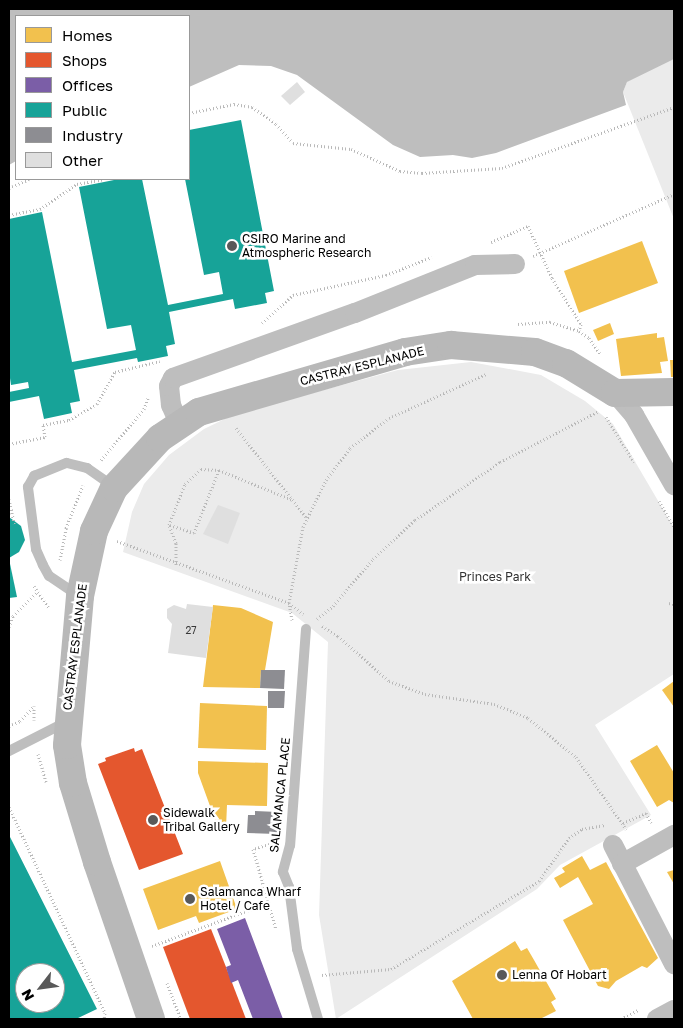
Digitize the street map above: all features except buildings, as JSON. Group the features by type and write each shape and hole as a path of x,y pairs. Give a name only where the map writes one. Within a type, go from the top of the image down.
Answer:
{"street":[{"path":"179,423 171,405 169,386 173,378 355,313 476,265 514,264"},
{"name":"CASTRAY ESPLANADE","path":"151,1019 127,956 73,783 67,722 80,596 94,530 114,488 160,438 179,423 199,412 405,352 451,345 547,355 615,393"},
{"path":"615,393 674,392"},
{"path":"615,393 634,415 674,486"},
{"path":"622,864 640,854 665,833"},
{"path":"613,844 674,964"},
{"path":"657,1019 674,1010"}],"lane":[{"path":"80,596 49,576 43,565 36,549 28,487 34,476 67,462 87,468 114,488"},
{"name":"SALAMANCA PLACE","path":"310,625 290,845 283,872 290,894 304,977 318,1019"},
{"path":"9,751 67,722"}],"path":[{"path":"190,113 234,104 252,107 276,124 293,143 351,150 400,171 422,173 502,168 674,107"},
{"path":"9,188 26,180"},
{"path":"9,215 40,209 77,184 99,180"},
{"path":"514,264 674,194"},
{"path":"484,245 528,226 542,252 552,278 582,324 579,331"},
{"path":"260,325 293,295 386,275 435,256"},
{"path":"9,444 45,437 43,425 69,420 97,404 115,372 160,361 173,378"},
{"path":"290,603 306,518 326,480 350,448 389,418 489,372"},
{"path":"310,625 333,606 373,559 416,520 500,462 602,409 615,393"},
{"path":"241,437 306,518"},
{"path":"176,564 176,542 169,525 185,484 201,469 219,470 293,500"},
{"path":"169,525 194,533 219,470"},
{"path":"115,549 121,533"},
{"path":"121,543 290,603 310,625 338,636 389,681 425,694 494,704 528,718 576,757 624,823 640,854"},
{"path":"9,627 13,616 37,592"},
{"path":"669,603 674,604"},
{"path":"9,726 20,721 34,706"},
{"path":"9,807 105,1013 104,1019"},
{"path":"304,977 391,969 539,881 569,838 576,833 597,826 624,823 646,813 665,833"},
{"path":"127,956 290,894"},
{"path":"150,937 157,955"},
{"path":"164,974 181,1019"}],"green space":[{"path":"674,59 674,219 623,92 627,82 645,69"},
{"name":"Princes Park","path":"471,362 541,375 585,401 613,424 674,528 674,674 595,725 651,815 560,865 537,889 336,1019 319,915 328,642 292,613 123,552 132,512 144,484 169,455 204,429 235,414 398,370"}],"shaded area":[{"path":"9,9 674,9 674,59 627,82 623,92 626,105 496,153 472,158 453,155 420,157 393,145 297,75 271,66 239,65 190,87 190,15 15,15 15,162 9,165"}],"place":[{"name":"CSIRO Marine and Atmospheric Research","path":"232,246"},
{"name":"Sidewalk Tribal Gallery","path":"153,820"},
{"name":"Salamanca Wharf Hotel / Cafe","path":"190,899"},
{"name":"Lenna Of Hobart","path":"502,975"}]}
